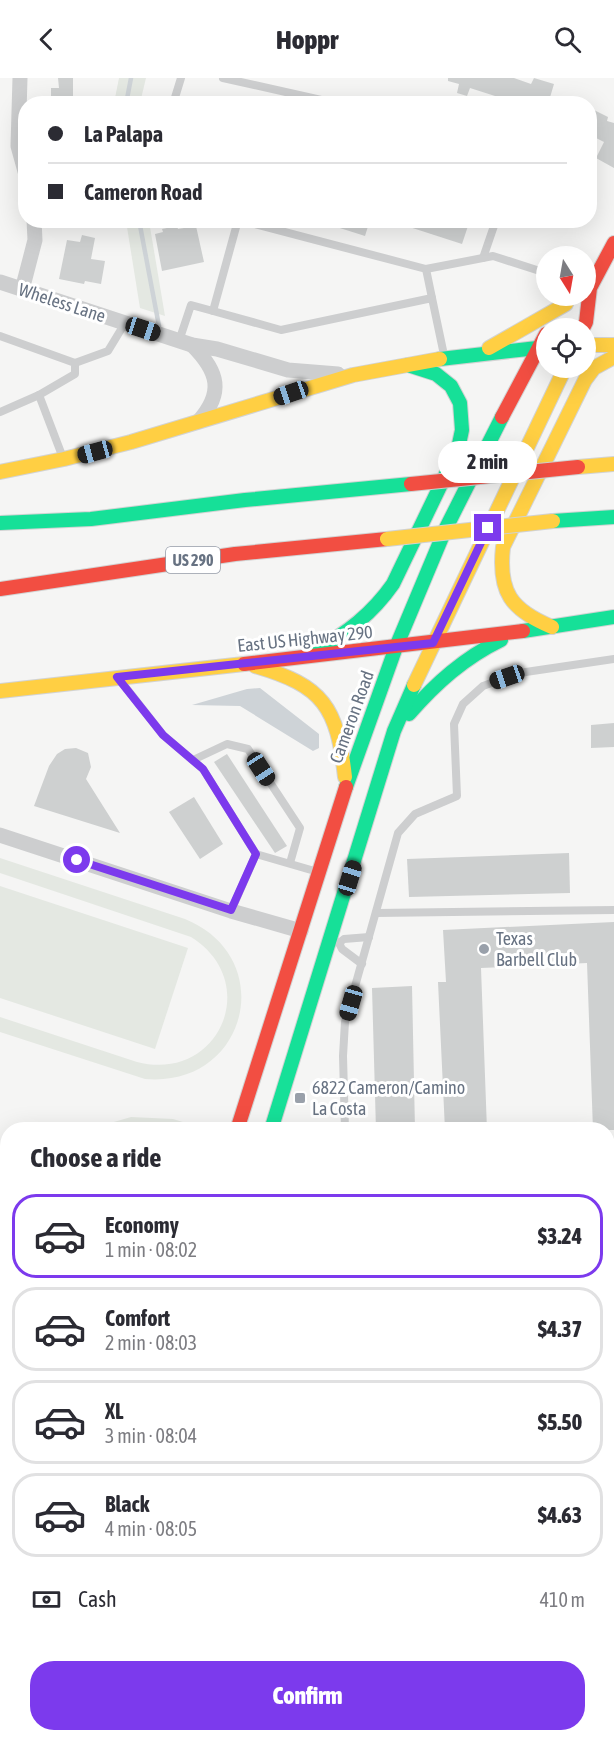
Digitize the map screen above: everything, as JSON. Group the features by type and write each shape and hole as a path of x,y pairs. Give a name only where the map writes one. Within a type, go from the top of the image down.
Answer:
{"main road":[{"path":"596,272 614,243"},
{"path":"478,353 563,306"},
{"path":"596,345 614,345"},
{"path":"0,472 64,459 198,422 353,375 404,364 536,348"},
{"path":"552,627 532,620 510,601 500,576 503,547 585,380 594,368 614,357"},
{"name":"Cameron Road","path":"240,1122 306,934 318,872 396,647 455,510 536,358"},
{"path":"306,657 351,631 383,600 398,574 458,449 464,421 461,405 455,393 444,380 430,372 404,364"},
{"path":"274,1122 335,942 394,731 433,643 560,378"},
{"path":"0,523 91,519 245,500 614,464"},
{"name":"US 290","path":"0,589 224,556 553,521 614,517"},
{"path":"10,536 91,519"},
{"name":"East US Highway 290","path":"0,691 516,633 614,617"},
{"path":"394,731 427,693 452,669 479,650 516,633"},
{"path":"243,663 280,672 302,682 318,694 331,711 339,731 346,788"},
{"path":"294,1060 285,1041 312,954"}],"street":[{"path":"19,96 20,78"},
{"path":"22,290 35,240 34,228"},
{"name":"Wheless Lane","path":"0,282 186,343 217,349 288,370 353,375"},
{"path":"186,343 204,357 210,367 216,389 209,410 198,422"},
{"path":"0,835 306,934"}],"lane":[{"path":"175,96 181,78"},
{"path":"223,78 303,96"},
{"path":"213,311 236,228"},
{"path":"269,228 426,269 493,255 536,270"},
{"path":"483,258 493,228"},
{"path":"426,269 445,358"},
{"path":"186,343 191,305 281,330 432,298"},
{"path":"0,336 75,363 108,351 125,323"},
{"path":"0,412 39,395 75,374 75,363"},
{"path":"39,395 64,459"},
{"path":"345,1122 343,1056 345,1022 369,937 399,833 415,814 458,796 454,724 463,704 483,686 519,673 614,659"},
{"path":"117,677 163,735 203,769 256,854 318,872"},
{"path":"193,760 227,744 248,749 300,828 290,863"},
{"path":"231,910 256,854"},
{"path":"376,914 614,910"},
{"path":"362,964 335,942 369,937"}],"shaded area":[{"path":"119,78 146,78 142,96 115,96"},
{"path":"127,228 150,228 165,316 140,308"},
{"path":"260,688 319,734 319,748 313,751 240,706 192,705 247,689"},
{"path":"0,858 185,919 215,937 233,962 241,989 239,1017 228,1043 208,1063 180,1076 145,1079 0,1032 0,1017 137,1062 166,1065 190,1058 209,1044 222,1024 227,1002 224,978 213,956 191,937 0,873"},
{"path":"0,886 188,948 155,1049 0,998"},
{"path":"131,1117 173,1119 183,1122 114,1122"}],"building":[{"path":"58,78 73,78 73,96 51,96 51,88 59,88"},
{"path":"448,78 514,78 531,84 534,78 554,84 550,96 495,96 470,88 467,96 457,93 459,84 448,81"},
{"path":"597,112 608,117 607,121 614,123 614,168 597,159 604,142 597,138"},
{"path":"196,228 204,262 162,271 155,234 163,232 162,229"},
{"path":"340,228 368,228 365,236"},
{"path":"412,228 467,228 462,244"},
{"path":"82,235 95,238 91,259 105,261 101,284 85,281 84,284 59,279 67,240 80,242"},
{"path":"614,723 614,747 591,748 591,725"},
{"path":"76,748 88,753 91,767 86,779 120,833 34,806 49,766 57,754 65,749"},
{"path":"227,754 287,846 275,853 214,762"},
{"path":"194,797 223,844 200,859 169,812"},
{"path":"569,853 570,893 409,897 407,859"},
{"path":"614,922 614,1122 593,1122 587,963 481,968 487,1122 445,1122 438,982 446,982 443,930"},
{"path":"412,986 415,1122 376,1122 372,988"}],"waterway":[{"path":"128,96 131,78"},
{"path":"141,228 159,326"}],"traffic: fast":[{"path":"440,359 536,348"},
{"path":"315,651 358,622 393,584 458,449 462,430 460,403 451,386 436,374 408,365"},
{"path":"346,787 396,647 445,530 502,417"},
{"path":"0,523 91,519 245,500 411,484"},
{"path":"553,521 614,517"},
{"path":"523,631 614,617"},
{"path":"409,714 451,672 501,640"},
{"path":"273,1122 394,731 414,685"}],"traffic: slow":[{"path":"489,348 562,306"},
{"path":"596,345 614,345"},
{"path":"552,627 526,614 510,598 503,576 503,547 585,380 594,368 614,357"},
{"path":"0,472 131,442 353,375 440,359"},
{"path":"414,685 560,378"},
{"path":"578,467 614,464"},
{"path":"387,539 553,521"},
{"path":"0,691 244,664"},
{"path":"255,666 297,682 312,691 323,703 337,733 345,777"}],"traffic: jam":[{"path":"586,318 590,288 614,243"},
{"path":"502,417 536,353"},
{"path":"411,484 578,467"},
{"path":"0,589 235,554 387,539"},
{"path":"244,664 523,631"},
{"path":"240,1122 346,787"}],"place":[{"name":"Texas Barbell Club","path":"484,949"},
{"name":"6822 Cameron/Camino La Costa","path":"300,1098"}],"route":[{"path":"77,860 231,910 256,854 203,769 163,735 117,677 433,643 488,528"}]}
